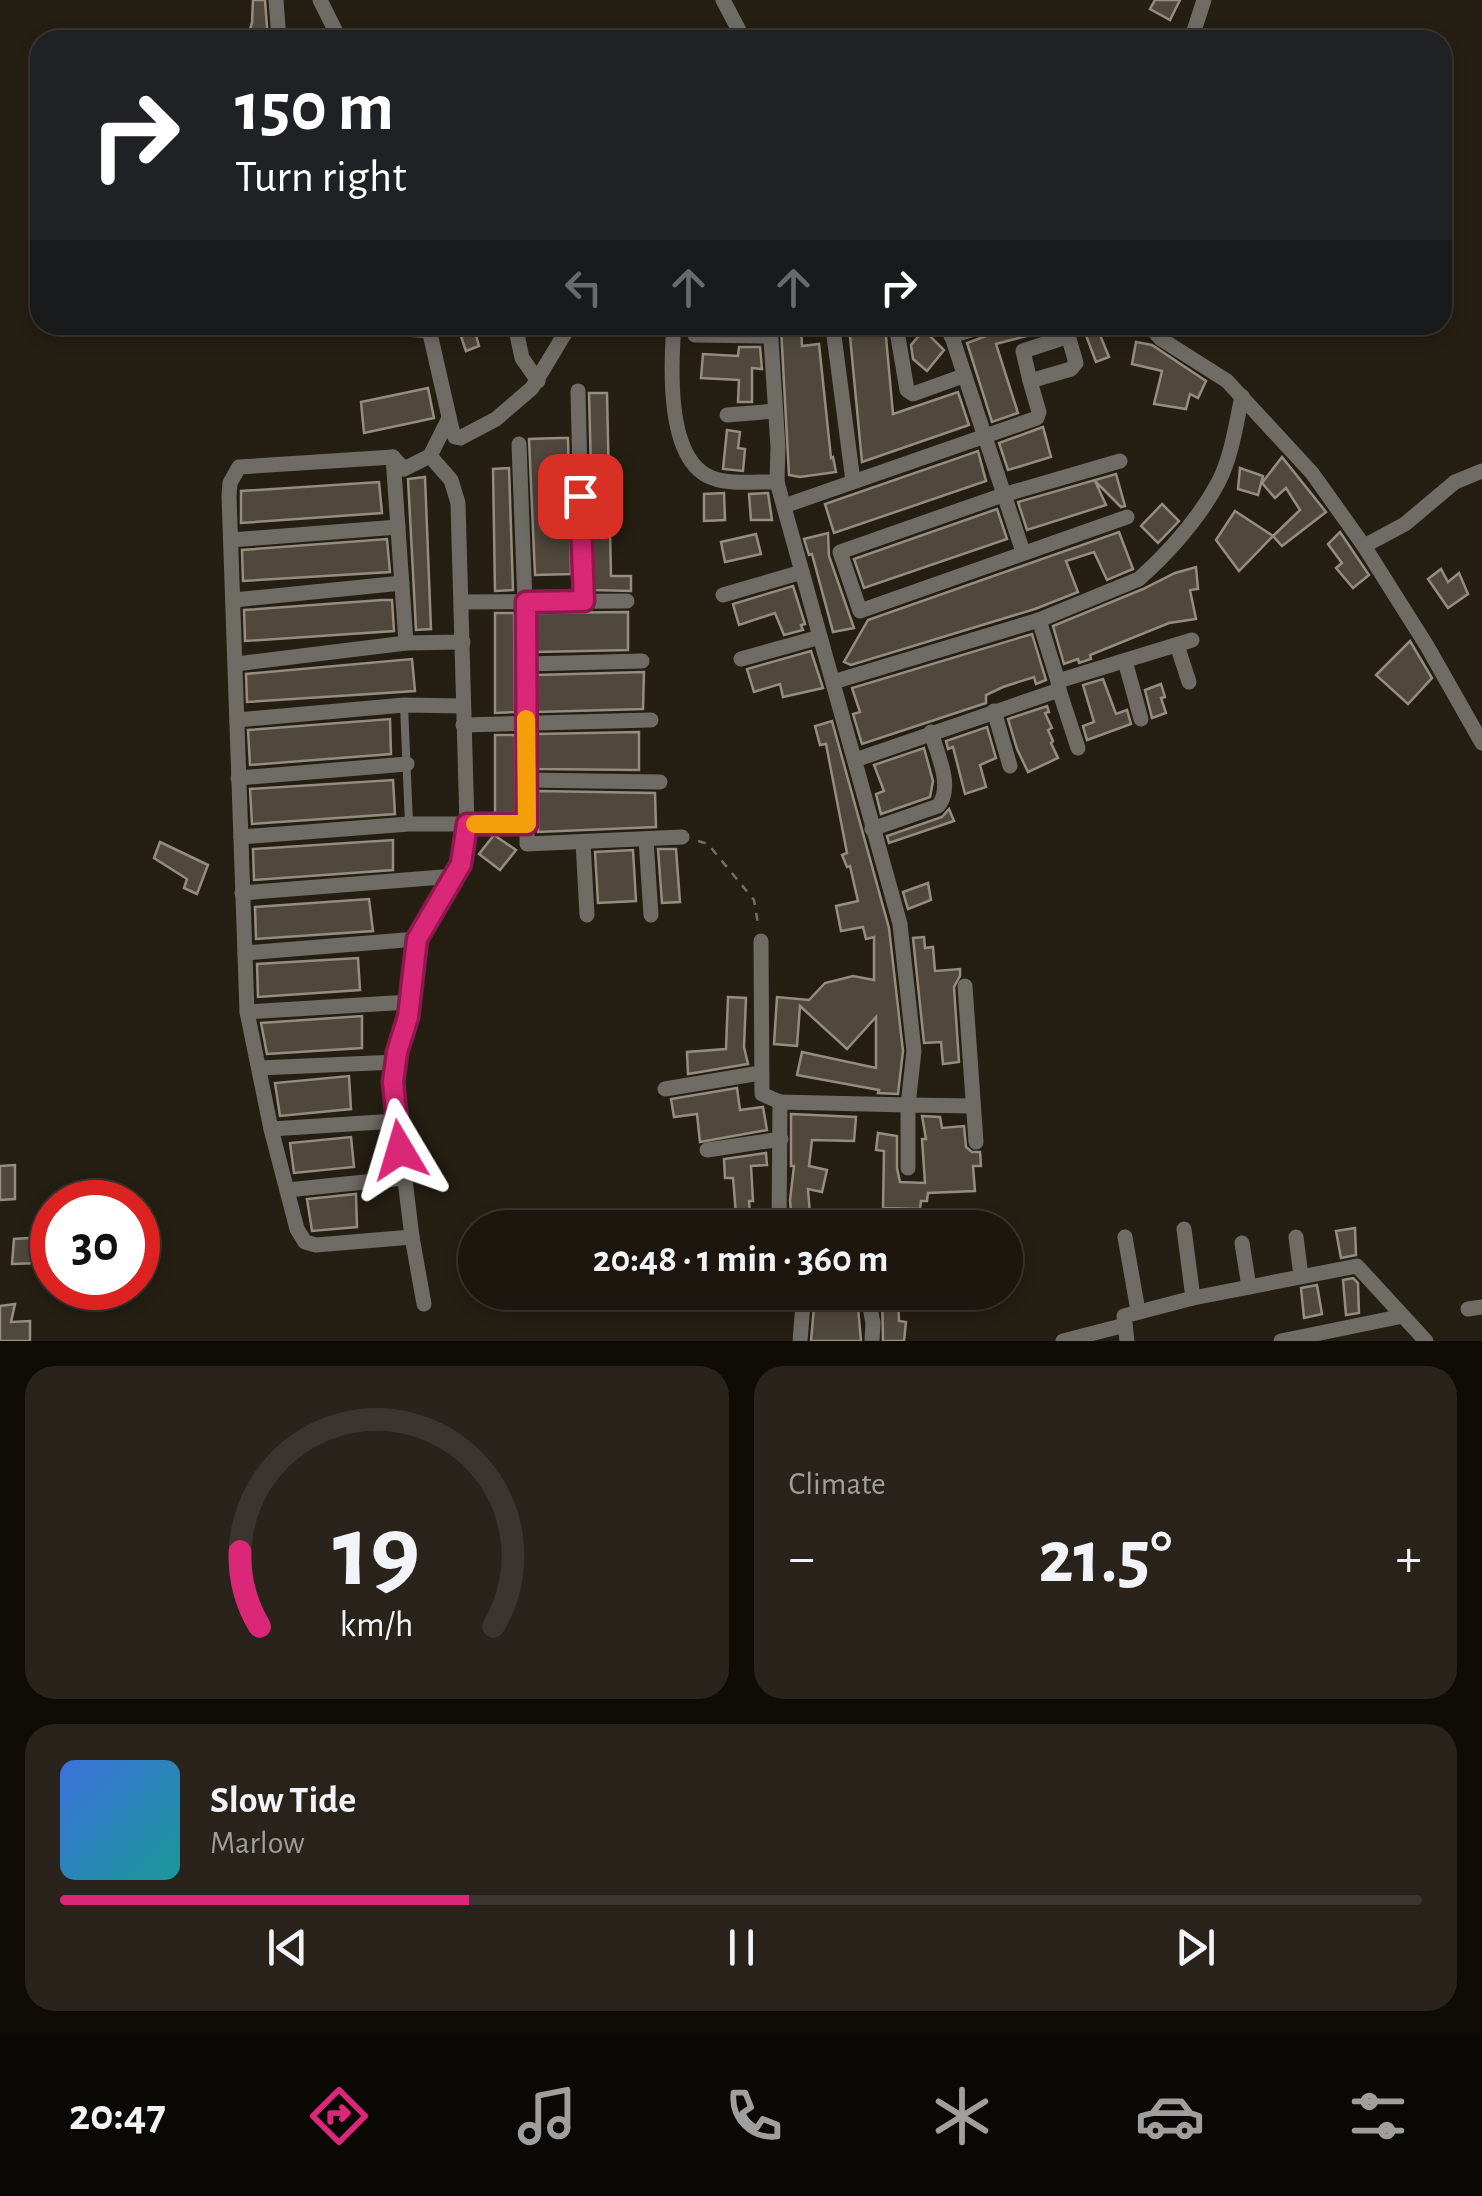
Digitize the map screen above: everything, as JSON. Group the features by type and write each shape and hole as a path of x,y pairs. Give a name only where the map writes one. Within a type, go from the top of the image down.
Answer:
{"street":[{"path":"276,0 278,30"},
{"path":"320,0 335,30"},
{"path":"723,0 739,30"},
{"path":"1195,30 1204,0"},
{"path":"431,335 453,435 463,438 496,418 538,381 564,335"},
{"path":"517,335 522,358 538,381"},
{"path":"673,335 670,378 680,436 697,466 706,476 726,481 777,482"},
{"path":"695,336 708,335"},
{"path":"770,335 777,482 900,924 914,1052 908,1105 908,1168"},
{"path":"833,335 853,481"},
{"path":"898,335 907,390 913,394 963,376"},
{"path":"951,335 1023,552"},
{"path":"784,506 1039,416 1023,352 1057,335"},
{"path":"1030,381 1074,366 1077,359 1069,335"},
{"path":"1158,335 1227,380 1312,473 1427,646 1482,743"},
{"path":"578,391 584,601"},
{"path":"833,682 1039,620 1139,579 1186,529 1219,480 1233,443 1242,396"},
{"path":"728,415 775,411"},
{"path":"412,1237 310,1244 296,1229 271,1129 248,1012 230,484 239,467 393,457 404,468 430,456 449,418"},
{"path":"519,444 526,602 527,844 682,837"},
{"path":"424,1304 393,1082 410,1002 417,939 461,864 467,824 456,492 430,456"},
{"path":"393,457 406,644"},
{"path":"1120,461 1004,495 840,552 860,611 1127,517"},
{"path":"1364,546 1405,524 1455,482 1482,471"},
{"path":"231,540 398,527"},
{"path":"724,595 802,572"},
{"path":"234,600 402,583"},
{"path":"462,602 627,600"},
{"path":"1039,620 1078,748"},
{"path":"741,659 820,638"},
{"path":"236,664 406,644 463,642"},
{"path":"855,760 994,712 1125,660 1184,643 1189,682"},
{"path":"1125,660 1141,719"},
{"path":"526,664 642,661"},
{"path":"237,720 404,705 463,706"},
{"path":"994,712 1010,766"},
{"path":"464,725 650,720"},
{"path":"872,829 938,806 943,800 946,786 931,732"},
{"path":"238,778 407,764"},
{"path":"526,780 660,782"},
{"path":"240,838 410,824 527,824"},
{"path":"646,839 651,915"},
{"path":"583,842 587,915"},
{"path":"242,893 455,876"},
{"path":"245,954 417,939"},
{"path":"761,942 762,1094 780,1102 973,1106"},
{"path":"965,986 976,1142"},
{"path":"248,1012 410,1002"},
{"path":"259,1068 396,1062"},
{"path":"665,1089 760,1073"},
{"path":"779,1210 780,1102"},
{"path":"271,1129 396,1121"},
{"path":"708,1150 781,1139"},
{"path":"287,1190 404,1178"},
{"path":"1184,1229 1193,1298"},
{"path":"1124,1237 1138,1312"},
{"path":"1296,1237 1301,1276"},
{"path":"1242,1243 1248,1286"},
{"path":"1063,1341 1126,1333 1124,1316 1193,1298 1358,1266 1426,1341"},
{"path":"800,1341 803,1310"},
{"path":"872,1310 872,1341"},
{"path":"1280,1341 1403,1316"}],"lane":[{"path":"404,705 410,824"}],"path":[{"path":"682,837 708,844 744,886 754,900 761,942"}],"building":[{"path":"253,0 265,0 267,30 250,30"},
{"path":"1155,0 1180,0 1170,20 1150,9"},
{"path":"460,335 476,335 479,346 466,351"},
{"path":"781,335 801,335 802,346 819,344 831,458 836,472 789,475"},
{"path":"886,335 893,414 958,392 969,425 862,462 850,336"},
{"path":"920,335 929,335 944,350 927,371 913,359 911,345"},
{"path":"989,335 1031,335 996,344 1018,413 992,422 967,343"},
{"path":"1086,335 1100,335 1109,357 1096,362"},
{"path":"1136,342 1152,345 1206,381 1198,398 1190,394 1186,409 1154,404 1162,371 1132,364"},
{"path":"739,347 760,347 762,369 752,368 752,402 738,402 739,380 701,378 703,354 738,356"},
{"path":"428,388 434,418 364,433 361,402"},
{"path":"589,393 607,393 611,576 631,576 631,591 594,590"},
{"path":"1043,427 1051,457 1008,470 999,443"},
{"path":"727,430 740,432 738,448 745,449 743,471 723,469"},
{"path":"568,438 571,574 535,575 529,439"},
{"path":"978,451 986,481 834,533 825,504"},
{"path":"1282,457 1326,512 1282,546 1273,536 1300,510 1286,488 1275,498 1262,483"},
{"path":"509,468 513,590 495,591 493,469"},
{"path":"1240,468 1263,476 1258,495 1238,489"},
{"path":"1116,474 1125,506 1121,507 1095,481 1106,505 1027,530 1018,502"},
{"path":"425,477 431,629 416,630 408,479"},
{"path":"379,482 382,513 241,523 241,491"},
{"path":"724,493 725,520 704,521 704,494"},
{"path":"768,493 772,520 751,520 749,494"},
{"path":"1162,504 1179,521 1158,543 1141,526"},
{"path":"997,509 1007,539 864,588 854,559"},
{"path":"1235,511 1273,536 1239,571 1216,540"},
{"path":"1119,532 1133,569 1107,580 1094,552 1066,561 1078,592 1035,609 851,665 844,662 868,620"},
{"path":"1340,532 1369,575 1353,588 1336,568 1342,563 1328,544"},
{"path":"828,533 829,556 854,628 833,632 812,554 809,555 804,539"},
{"path":"756,534 761,554 725,562 721,542"},
{"path":"387,539 390,572 243,581 242,550"},
{"path":"1196,567 1198,589 1190,590 1196,619 1169,623 1090,655 1091,659 1064,664 1053,626"},
{"path":"1441,569 1448,582 1459,573 1468,594 1448,608 1428,579"},
{"path":"793,586 805,624 801,625 803,630 784,635 775,613 739,625 733,604"},
{"path":"392,600 394,631 245,641 244,610"},
{"path":"628,612 628,650 537,652 536,613"},
{"path":"495,613 514,613 515,712 495,713"},
{"path":"1032,634 1046,680 1036,684 1034,677 1003,687 986,695 986,703 862,744 853,714 860,712 852,688"},
{"path":"1410,641 1432,678 1408,704 1376,675"},
{"path":"811,651 823,688 783,697 780,684 754,692 747,669"},
{"path":"412,659 415,691 247,702 246,674"},
{"path":"644,672 643,709 537,712 537,675"},
{"path":"1103,679 1116,714 1127,710 1131,724 1087,740 1083,726 1094,722 1083,685"},
{"path":"1161,684 1166,713 1152,718 1145,690"},
{"path":"1047,706 1049,712 1045,713 1052,728 1048,730 1058,758 1028,772 1008,719"},
{"path":"390,719 391,754 250,765 248,730"},
{"path":"832,721 889,928 903,1051 898,1094 797,1075 802,1052 876,1068 876,1017 847,1049 800,1006 797,1046 774,1044 777,997 809,1000 825,983 853,976 874,980 874,937 866,939 863,927 841,931 836,906 858,901 850,866 847,867 842,855 847,853 826,744 820,745 815,726"},
{"path":"987,727 996,758 980,765 986,787 965,794 953,747 948,749 946,741"},
{"path":"639,732 639,770 538,769 537,734"},
{"path":"495,735 515,735 516,813 495,813"},
{"path":"924,748 933,781 930,797 881,814 876,794 884,791 874,765"},
{"path":"393,780 395,814 252,824 250,789"},
{"path":"538,791 655,793 656,827 538,832"},
{"path":"949,809 954,821 889,843 887,836 942,817"},
{"path":"494,835 516,850 500,870 479,854"},
{"path":"393,840 393,870 254,880 253,849"},
{"path":"160,842 208,865 197,894 184,888 187,879 154,858"},
{"path":"658,849 676,849 680,902 662,903"},
{"path":"633,850 636,901 598,903 595,852"},
{"path":"928,883 931,900 908,909 903,892"},
{"path":"369,899 373,931 256,939 255,907"},
{"path":"924,937 925,948 933,947 935,971 960,969 954,987 959,1062 943,1064 941,1042 924,1043 913,938"},
{"path":"358,958 360,990 258,997 257,964"},
{"path":"728,997 746,998 744,1047 748,1064 688,1074 687,1052 726,1049"},
{"path":"362,1016 362,1048 267,1054 261,1023"},
{"path":"349,1076 351,1109 280,1116 275,1083"},
{"path":"737,1088 740,1110 763,1107 767,1130 700,1142 697,1114 674,1117 671,1099"},
{"path":"791,1114 856,1117 854,1141 812,1140 809,1166 827,1170 822,1192 808,1189 810,1210 791,1210"},
{"path":"922,1116 940,1117 942,1128 964,1126 966,1147 980,1152 981,1166 973,1166 975,1191 928,1193 920,1209 883,1208 884,1151 876,1150 878,1133 897,1136 900,1182 925,1183"},
{"path":"351,1137 354,1167 294,1173 290,1143"},
{"path":"766,1153 767,1165 751,1166 750,1210 736,1210 733,1178 725,1178 724,1159"},
{"path":"15,1165 15,1199 0,1200 0,1166"},
{"path":"356,1194 357,1227 312,1231 307,1199"},
{"path":"1355,1228 1356,1255 1341,1258 1336,1231"},
{"path":"30,1238 30,1263 12,1264 14,1239"},
{"path":"1353,1278 1358,1283 1359,1313 1346,1315 1343,1280"},
{"path":"1317,1285 1322,1314 1304,1318 1301,1288"},
{"path":"15,1304 11,1322 30,1321 30,1341 0,1341 0,1306"},
{"path":"814,1310 858,1310 861,1341 811,1341"},
{"path":"882,1310 899,1310 899,1321 906,1322 904,1341 883,1341"}],"slow traffic":[{"path":"475,824 527,824 526,719"}],"route":[{"path":"400,1150 393,1082 408,1017 417,939 461,864 467,824 527,824 526,602 584,601 580,496"}]}
